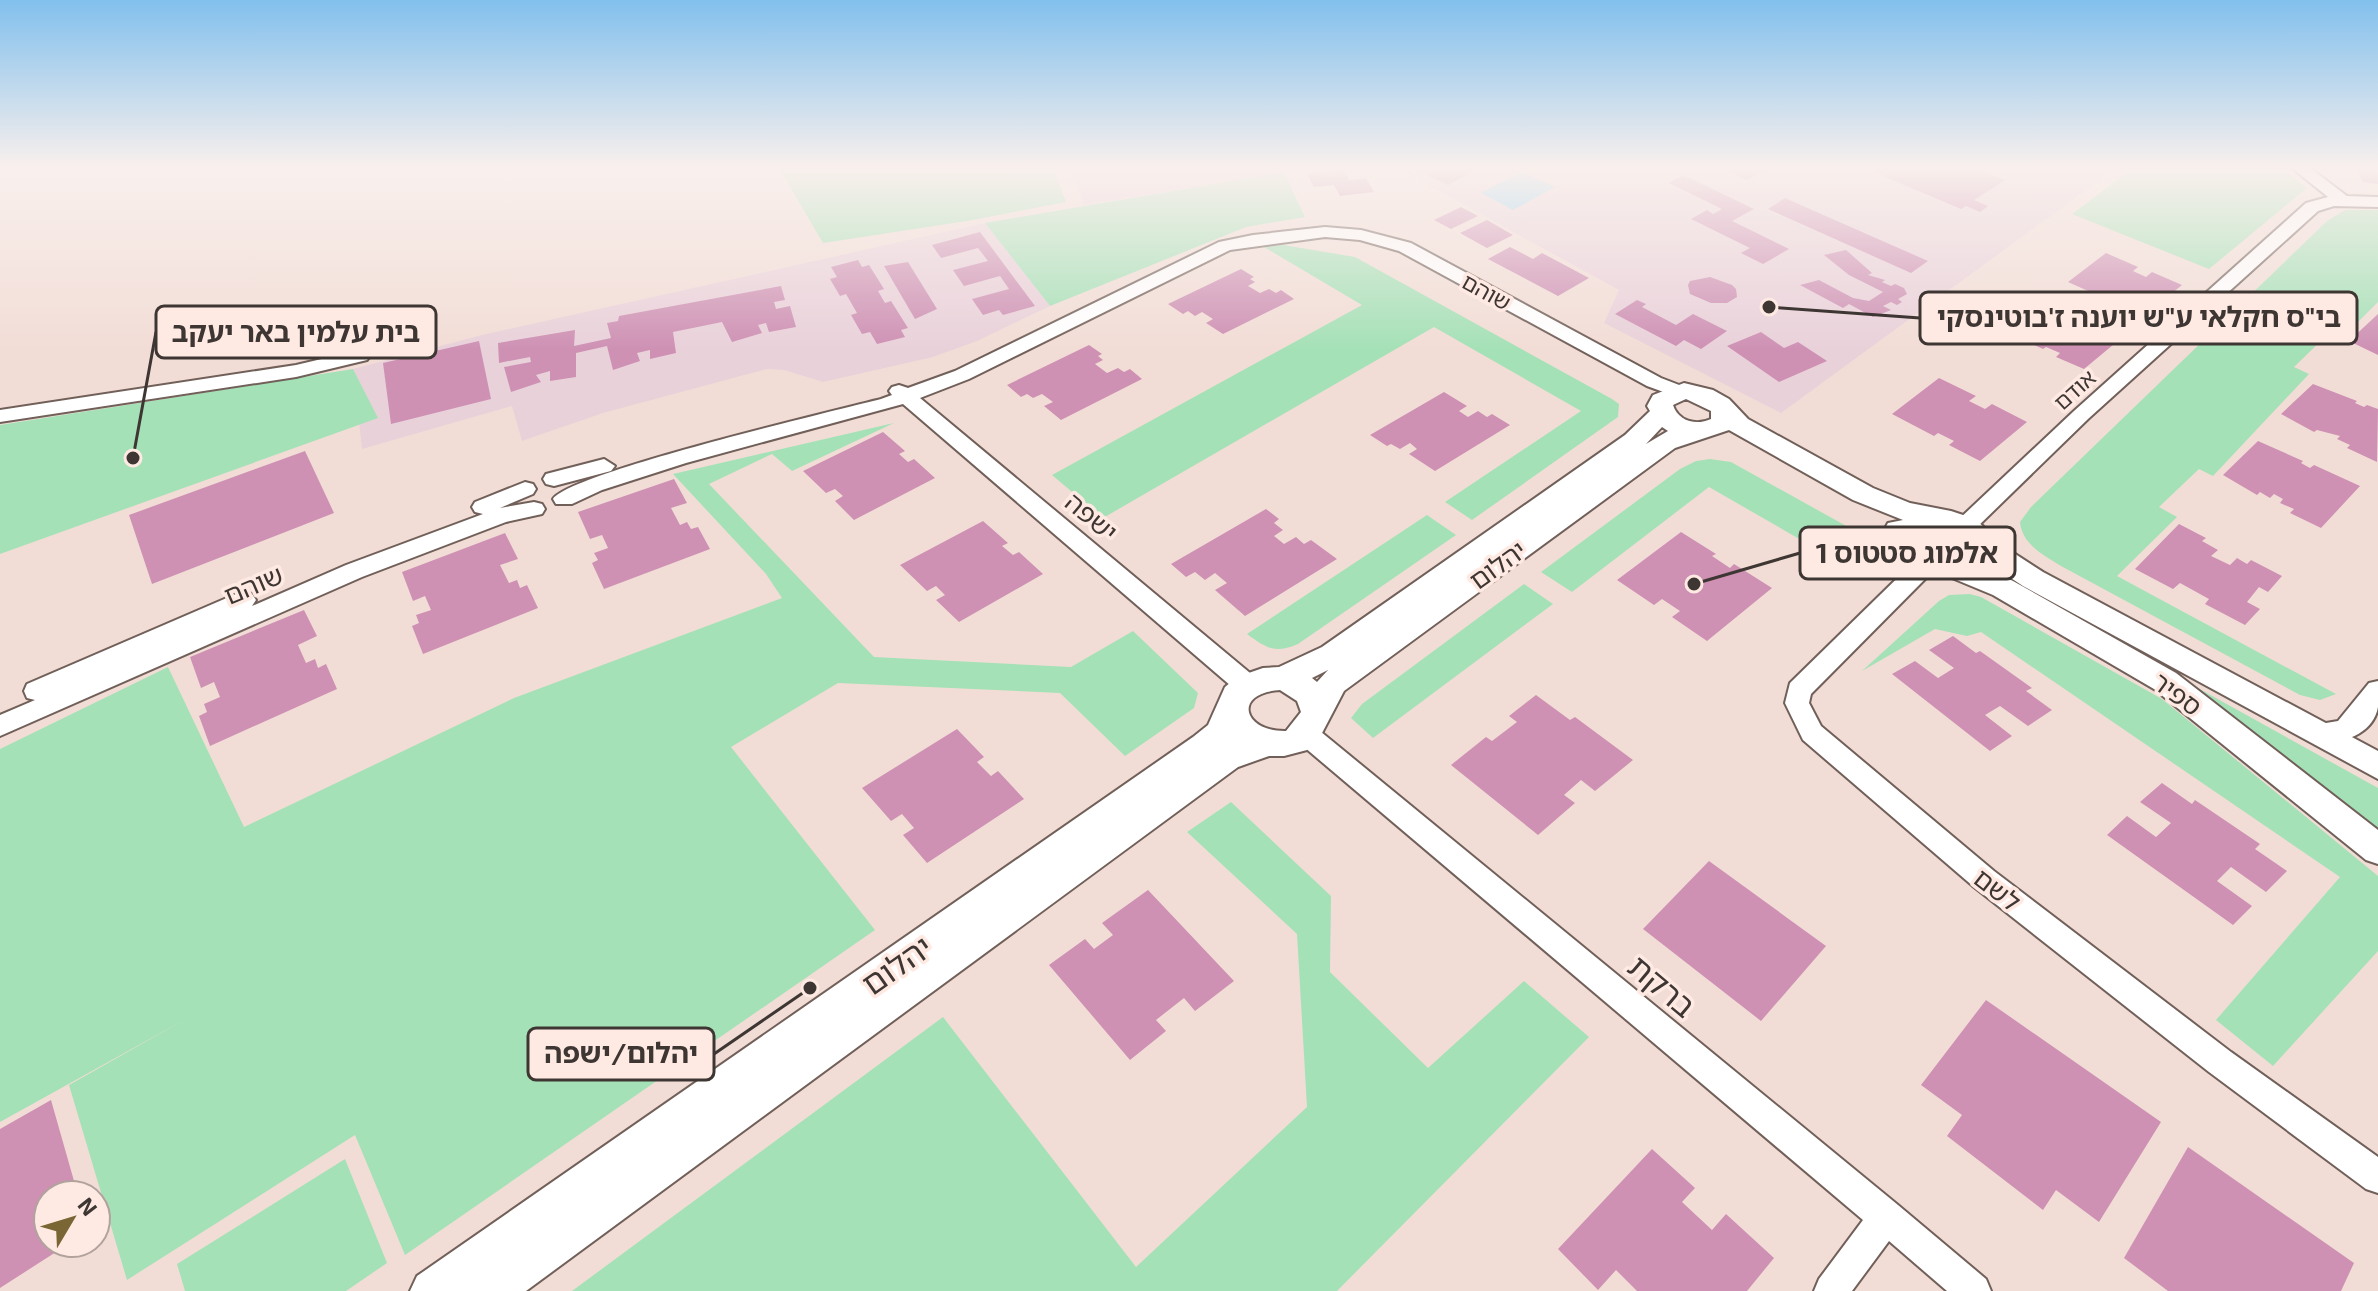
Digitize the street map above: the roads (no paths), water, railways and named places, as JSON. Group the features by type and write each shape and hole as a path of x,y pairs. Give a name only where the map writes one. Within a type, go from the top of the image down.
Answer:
{"street":[{"name":"אודם","path":"1963,530 2081,415 2288,228"},
{"name":"שוהם","path":"0,708 268,589 529,499 553,506 559,489 594,485 679,458 858,412 944,382 1213,251 1238,243 1281,236 1364,246 1406,261 1668,404"},
{"path":"0,416 269,375 360,356"},
{"name":"ישפה","path":"903,394 1240,698"},
{"name":"ספיר","path":"2378,766 2033,579 1963,530 1863,494 1739,425 1704,395 1668,404 1674,424 1699,430 1769,458 1876,516 1934,557 2003,588 2165,681 2378,850"},
{"name":"יהלום","path":"1282,679 1333,655 1631,443 1668,404"},
{"name":"יהלום","path":"1311,724 1325,692 1344,674 1666,442 1719,426 1724,422 1724,411"},
{"name":"שוהם","path":"0,726 354,571 502,515 529,499"},
{"path":"1917,522 1963,530 1988,553 1979,565 1934,557 1910,535 1917,522"},
{"name":"לשם","path":"1934,557 1809,676 1799,690 1797,703 1812,733 1996,889 2220,1062 2378,1177"},
{"path":"1282,679 1303,687 1311,695 1311,724 1291,741 1268,743 1244,731 1236,722 1240,698 1259,680 1282,679"},
{"path":"2317,733 2337,734 2348,729 2378,690"},
{"name":"יהלום","path":"432,1291 1204,746 1219,734 1240,698"},
{"name":"ברקת","path":"1311,724 1974,1291"},
{"name":"יהלום","path":"490,1291 1227,758 1268,743"},
{"path":"1831,1291 1886,1217"}],"place":[{"name":"בי\"ס חקלאי ע\"ש יוענה ז'בוטינסקי","path":"1769,307"},
{"name":"בית עלמין באר יעקב","path":"133,458"},
{"name":"אלמוג סטטוס 1","path":"1694,584"},
{"name":"יהלום/ישפה","path":"810,988"}]}
